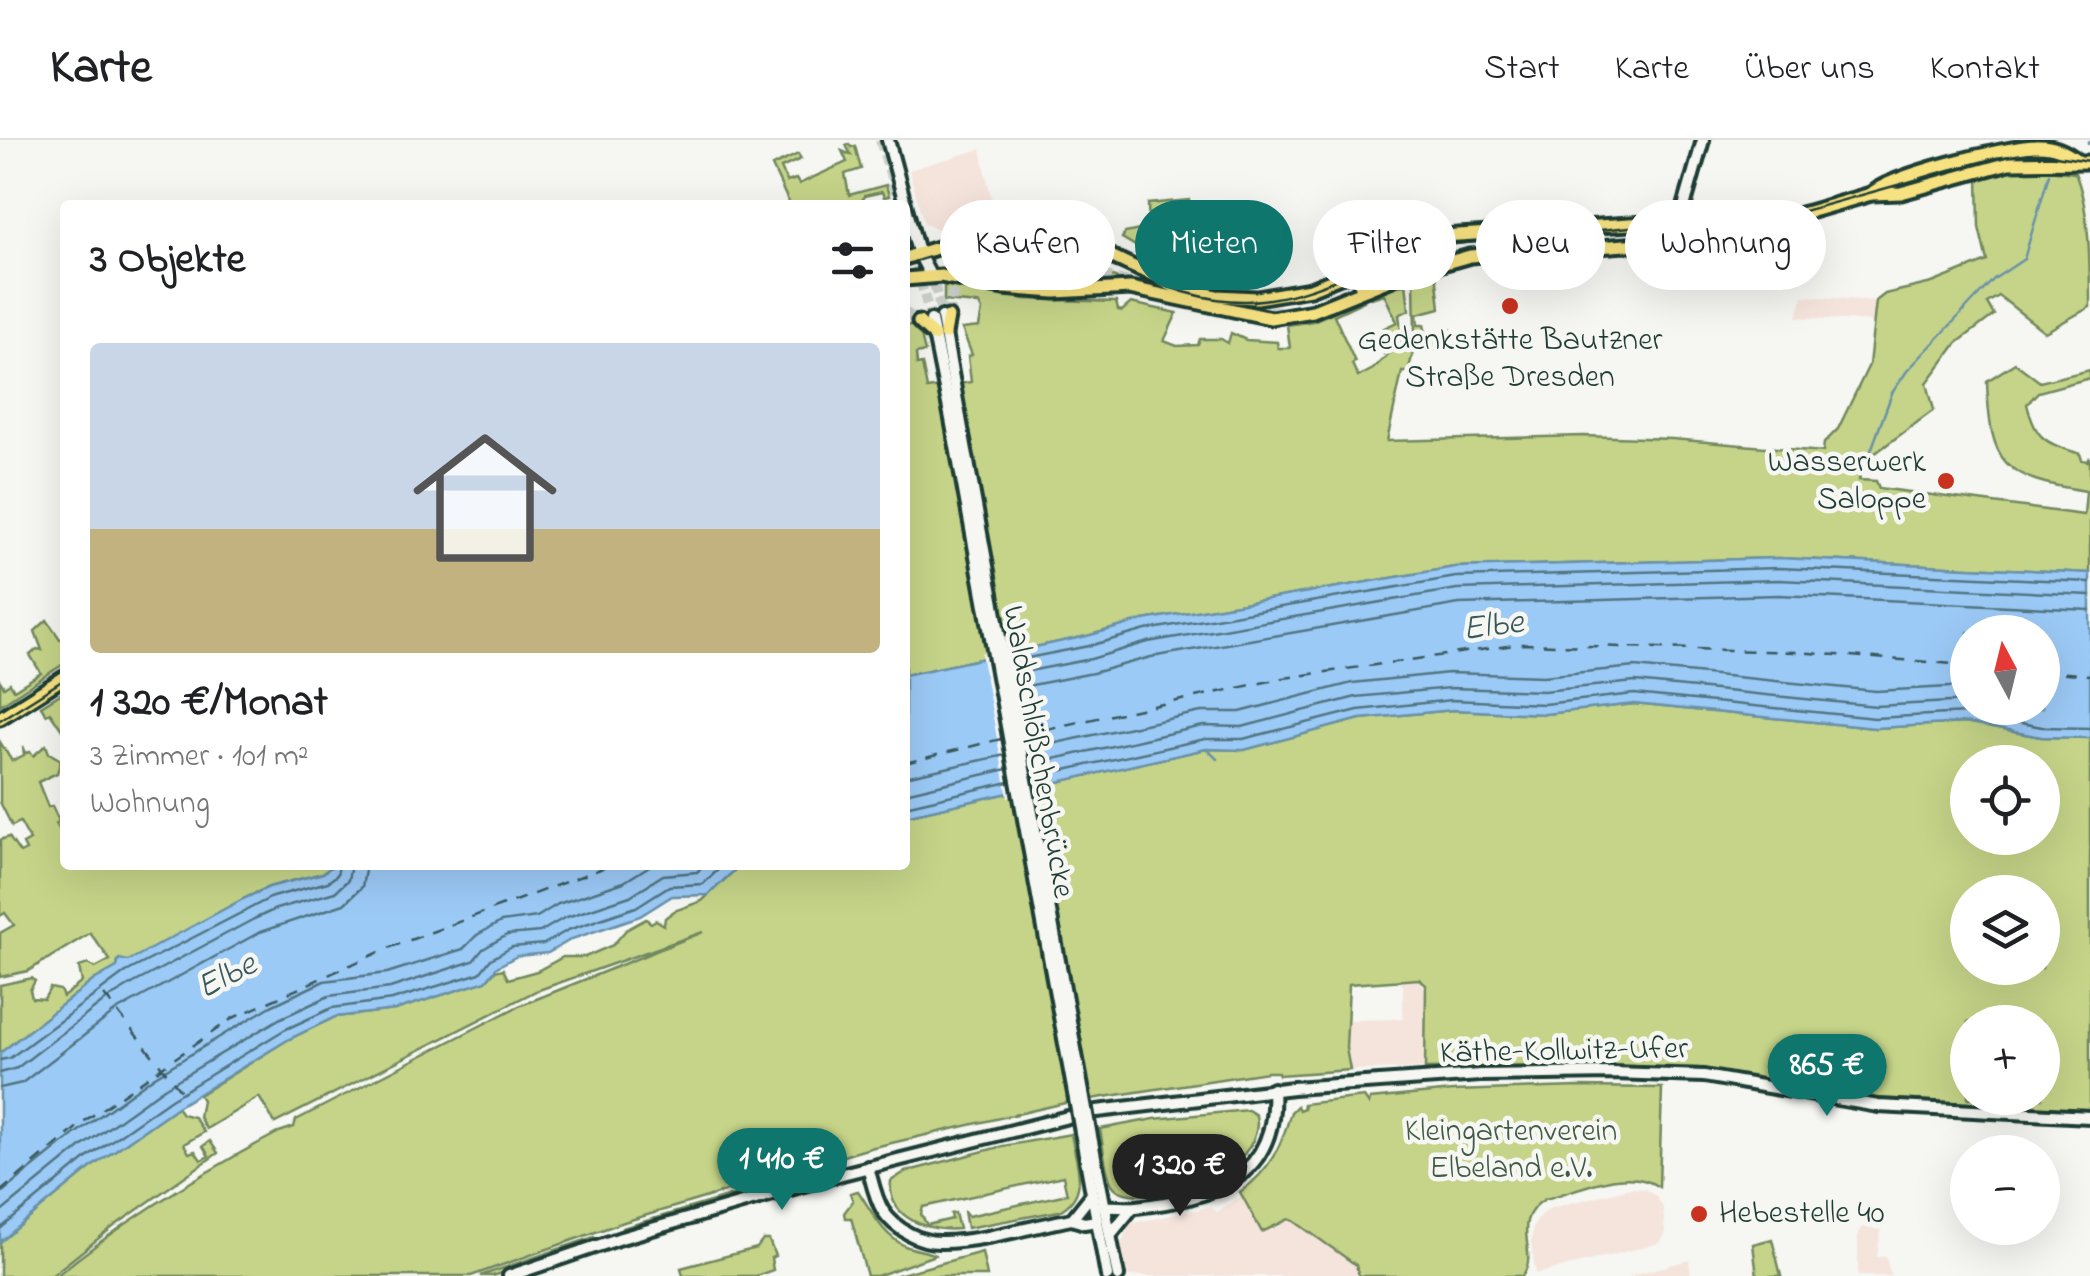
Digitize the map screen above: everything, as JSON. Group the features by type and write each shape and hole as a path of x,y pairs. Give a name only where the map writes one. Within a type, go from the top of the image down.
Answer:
{"main road":[{"path":"888,140 904,200"},
{"path":"1687,200 1703,140"},
{"path":"1826,207 1872,194 1901,193 2010,163 2084,161"},
{"path":"910,222 918,252 930,275"},
{"path":"910,256 975,236 1038,234 1092,248 1178,288 1216,296 1257,298 1310,289 1444,236 1625,225"},
{"path":"1280,310 1326,299 1395,269 1428,260 1625,244"},
{"path":"910,278 930,275 1024,290 1130,288 1271,318 1313,311 1400,276 1470,256"},
{"path":"940,335 935,319 940,335"},
{"name":"Waldschlößchenbrücke","path":"940,335 1086,1132 1107,1276"},
{"path":"0,718 60,680"},
{"name":"Käthe-Kollwitz-Ufer","path":"1097,1111 1273,1090 1480,1075 1669,1074 1704,1076 1878,1106 2090,1117"},
{"path":"1104,1207 1132,1208 1196,1196 1232,1183 1259,1156 1269,1137 1274,1114 1273,1090"},
{"path":"509,1276 614,1240 868,1167 1068,1117"},
{"path":"1086,1132 1118,1276"},
{"path":"868,1167 886,1216 921,1239 943,1242 1072,1219 1097,1221"},
{"path":"1072,1219 1092,1193"},
{"path":"1110,1236 1132,1208"}],"shaded area":[{"path":"981,149 992,200 940,200 940,228 936,229 924,223 909,170"},
{"path":"1803,296 1876,301 1873,322 1797,317"},
{"path":"1419,979 1428,993 1425,1069 1350,1070 1346,1048 1348,1020 1403,1019 1400,982"},
{"path":"1631,1188 1645,1189 1656,1196 1663,1208 1665,1235 1660,1243 1536,1274 1531,1243 1533,1227 1540,1216 1551,1208"},
{"path":"1242,1195 1262,1231 1289,1219 1294,1221 1357,1265 1359,1276 1127,1276 1121,1245 1129,1224 1210,1207 1217,1212"},
{"path":"1862,1227 1881,1230 1877,1257 1886,1257 1891,1276 1858,1276 1858,1233"},
{"path":"1689,1260 1691,1276 1627,1276 1663,1267"}],"green space":[{"path":"846,145 855,146 861,169 845,174 849,195 886,185 889,196 884,197 882,192 864,196 863,200 788,200 772,166 798,154 801,159 781,168 787,182 796,179 799,184 847,162 842,151 851,155"},
{"path":"2019,167 2075,173 2086,220 2090,307 2045,332 1999,296 1987,303 1994,315 1957,343 1927,383 1934,410 1874,454 1864,456 1859,480 1876,481 1879,488 2084,515 2086,491 2036,480 2006,463 1992,432 1987,381 2015,363 2040,382 2090,370 2090,378 2038,392 2027,404 2038,433 2080,454 2082,460 2088,461 2090,457 2090,573 1779,558 1455,567 1144,620 910,674 910,324 920,332 925,352 916,354 917,365 922,364 927,389 971,382 968,356 972,355 962,329 979,327 982,310 979,304 944,301 944,290 973,290 1025,299 1116,302 1122,311 1131,303 1177,313 1164,341 1177,346 1198,345 1200,339 1228,343 1231,333 1246,340 1277,342 1278,348 1290,348 1287,325 1313,321 1363,299 1334,315 1358,377 1373,369 1409,334 1415,334 1414,290 1438,290 1440,308 1417,314 1418,325 1424,325 1427,337 1451,330 1452,345 1414,349 1408,372 1402,372 1387,441 1584,436 1823,452 1824,443 1838,429 1869,365 1876,301 1885,294 1932,283 1987,261 1979,227 1978,176"},
{"path":"1135,231 1135,246 1122,238"},
{"path":"1115,278 1125,283 1132,280 1135,283 1115,285"},
{"path":"1385,290 1407,290 1409,310 1399,315 1399,332 1405,335 1384,353 1384,345 1390,340 1384,328 1397,322 1384,294 1370,296"},
{"path":"47,620 60,639 60,666 0,705 0,681 4,687 10,683 14,690 41,673 30,655 42,650 35,631"},
{"path":"60,694 60,727 50,712 46,714 41,706"},
{"path":"1634,704 1875,728 1976,725 2041,737 2090,738 2090,1110 2060,1108 2060,1005 1950,1005 1950,1102 1875,1098 1698,1068 1425,1069 1426,985 1419,979 1349,984 1346,1048 1350,1070 1279,1075 1267,1072 1065,1103 870,1148 624,1222 471,1276 56,1276 164,1198 294,1127 296,1120 519,1006 703,932 536,991 275,1123 259,1097 206,1129 199,1117 199,1095 289,1039 335,1017 395,1010 486,981 503,969 508,979 537,971 563,957 585,957 613,945 626,930 646,919 664,925 665,918 674,911 702,901 735,870 910,870 910,815 1206,749 1244,750 1360,719 1453,710 1545,714"},
{"path":"0,742 12,761 24,755 23,746 33,756 46,745 49,753 60,759 57,773 38,782 48,807 52,806 59,821 56,824 60,830 60,870 327,870 269,887 128,962 118,961 117,967 94,980 0,1053 0,985 32,978 32,998 44,999 50,988 60,990 63,997 82,982 79,967 88,964 95,968 110,960 90,933 28,971 0,977 0,933 14,925 5,913 0,916 0,840 9,837 20,853 26,850 23,844 30,840 20,822 12,826 0,802"},
{"name":"Kleingartenverein Elbeland e.V.","path":"1662,1088 1659,1187 1633,1178 1618,1179 1545,1199 1528,1218 1528,1258 1522,1276 1359,1276 1356,1265 1294,1221 1289,1219 1262,1232 1240,1192 1267,1167 1291,1112 1297,1106 1299,1110 1304,1108 1303,1104 1364,1097 1369,1104 1370,1099 1453,1091"},
{"path":"177,1107 182,1114 194,1117 204,1132 184,1144 189,1153 195,1151 201,1160 209,1156 203,1146 210,1141 218,1153 51,1276 0,1276 0,1242 94,1165"},
{"path":"1248,1110 1256,1115 1252,1142 1233,1165 1217,1177 1216,1162 1221,1167 1229,1165 1226,1147 1122,1165 1124,1177 1129,1177 1130,1182 1203,1170 1203,1164 1207,1165 1210,1180 1142,1195 1118,1190 1111,1182 1100,1129 1154,1119"},
{"path":"1071,1134 1078,1187 1069,1204 1059,1211 967,1228 964,1211 968,1216 1067,1194 1063,1176 923,1207 921,1214 927,1225 952,1219 951,1214 955,1213 959,1229 923,1225 903,1214 896,1205 891,1181 905,1172 1003,1146"},
{"path":"834,1165 835,1168 623,1232 622,1228"},
{"path":"858,1191 889,1235 905,1246 935,1255 867,1276 851,1218 845,1218 844,1213 853,1201 850,1193"},
{"path":"594,1237 595,1242 493,1276 480,1276"},
{"path":"1772,1239 1781,1276 1757,1276 1753,1244"},
{"path":"763,1240 769,1240 775,1256 771,1258 773,1270 756,1276 683,1276 681,1268 757,1248"},
{"path":"982,1252 987,1276 894,1276"}],"water":[{"name":"Elbe","path":"1779,558 2090,573 2090,738 2041,737 1976,725 2060,725 2060,615 1950,615 1950,724 1875,728 1634,704 1545,714 1453,710 1360,719 1244,750 1206,749 910,815 910,674 1144,620 1455,567"},
{"name":"Elbe","path":"735,870 708,895 672,896 640,916 572,939 548,953 517,956 497,967 486,981 395,1010 335,1017 289,1039 177,1107 94,1165 0,1242 0,1053 94,980 117,967 119,959 128,961 269,887 323,873"}],"pier":[{"path":"1013,646 1040,790 1008,797 981,653"}],"waterway":[{"path":"1869,456 1892,393 1907,371 1994,279 2024,259 2049,174"},
{"path":"1207,749 1217,759"}],"ferry route":[{"path":"1023,734 1284,678 1522,644 1796,652 1950,664"},
{"path":"2060,672 2090,675"},
{"path":"910,762 1005,738"},
{"path":"0,1192 86,1120 233,1018 386,949 598,870"},
{"path":"104,995 181,1091"}],"tunnel":[{"path":"880,140 898,200"},
{"path":"910,242 931,320"},
{"path":"948,317 958,284 984,272 1079,269 1135,284"},
{"path":"931,270 942,317"},
{"path":"1253,312 1280,311"},
{"path":"910,316 919,322"}],"tram line":[{"path":"910,263 973,250 1049,250 1092,259 1206,297 1271,299 1435,246 1661,224 1746,227 1995,158 2034,153 2090,161"},
{"path":"0,720 60,682"}],"place":[{"name":"Gedenkstätte Bautzner Straße Dresden","path":"1510,306"},
{"name":"Wasserwerk Saloppe","path":"1946,481"},
{"name":"Hebestelle 40","path":"1699,1214"}]}
